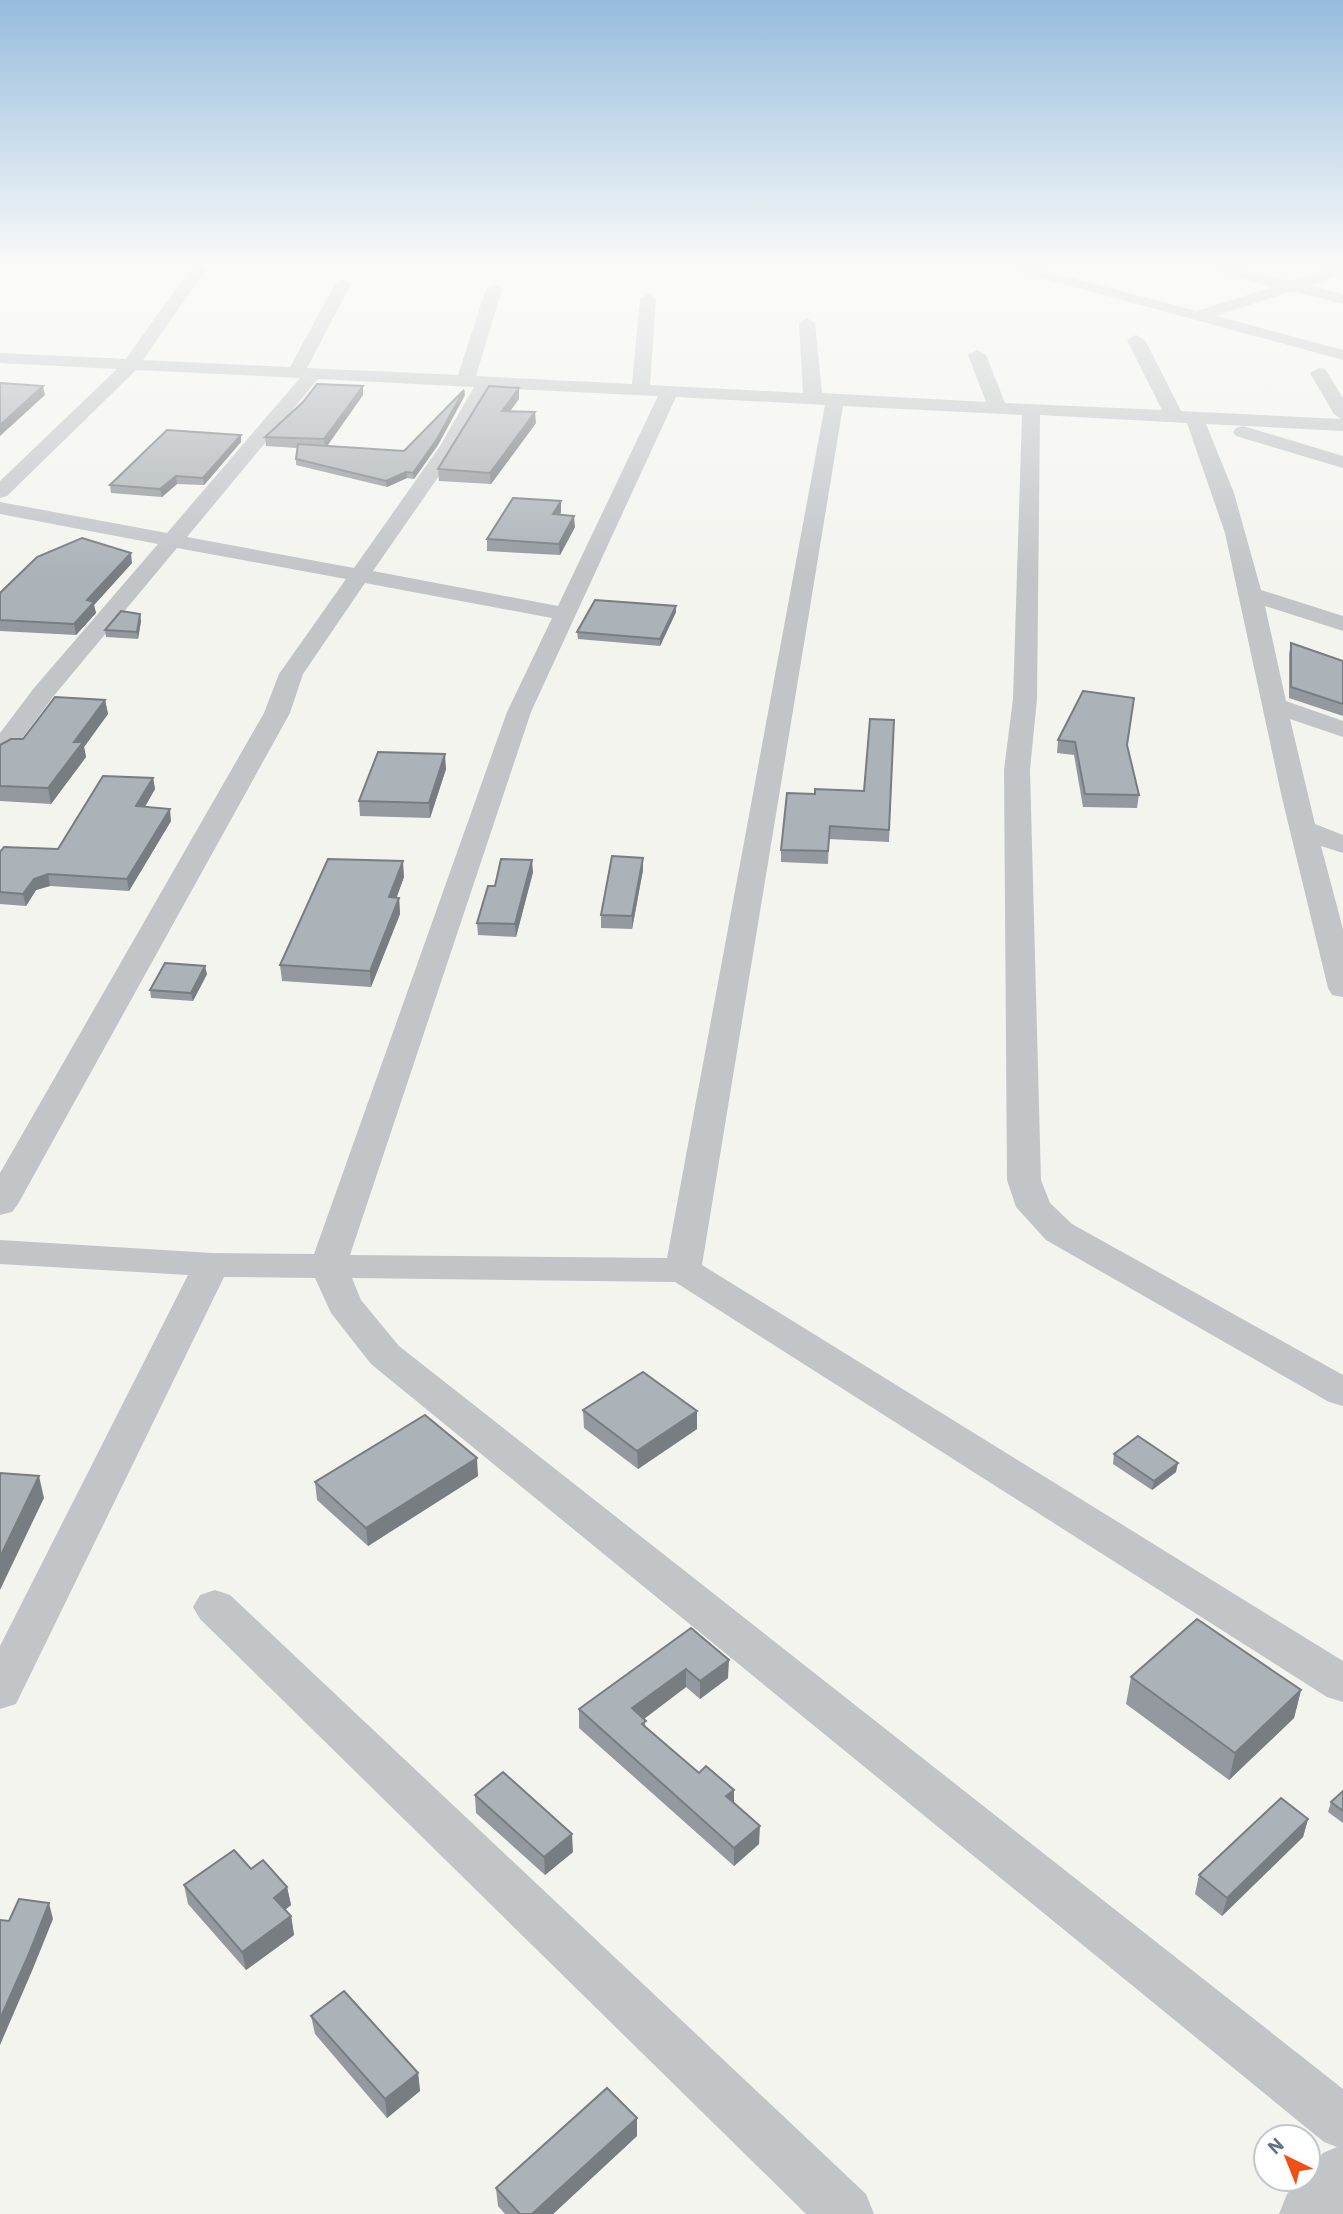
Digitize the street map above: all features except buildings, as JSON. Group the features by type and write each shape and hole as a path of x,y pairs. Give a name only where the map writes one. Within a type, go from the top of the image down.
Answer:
{"street":[{"path":"0,492 130,366"},
{"path":"136,366 1343,425"},
{"path":"0,751 43,693 173,541 303,375 307,366"},
{"path":"0,1204 277,713 291,674 449,447 475,383 478,366"},
{"path":"640,391 642,366"},
{"path":"683,1270 824,400 817,366"},
{"path":"981,366 998,408"},
{"path":"1152,366 1184,417 1207,445 1252,593 1274,705 1343,988"},
{"path":"1319,373 1343,414"},
{"path":"669,393 519,712 328,1266 344,1304 385,1355 1343,2123"},
{"path":"1031,410 1025,699 1017,770 1024,1181 1034,1207 1059,1233 1343,1392"},
{"path":"1184,417 1343,462"},
{"path":"0,508 565,614"},
{"path":"1252,593 1343,624"},
{"path":"1274,705 1343,729"},
{"path":"1304,829 1343,845"},
{"path":"0,1252 212,1265 683,1270 1343,1684"},
{"path":"0,1691 212,1265"},
{"path":"215,1607 846,2214"},
{"path":"1307,2214 1343,2172"}]}
